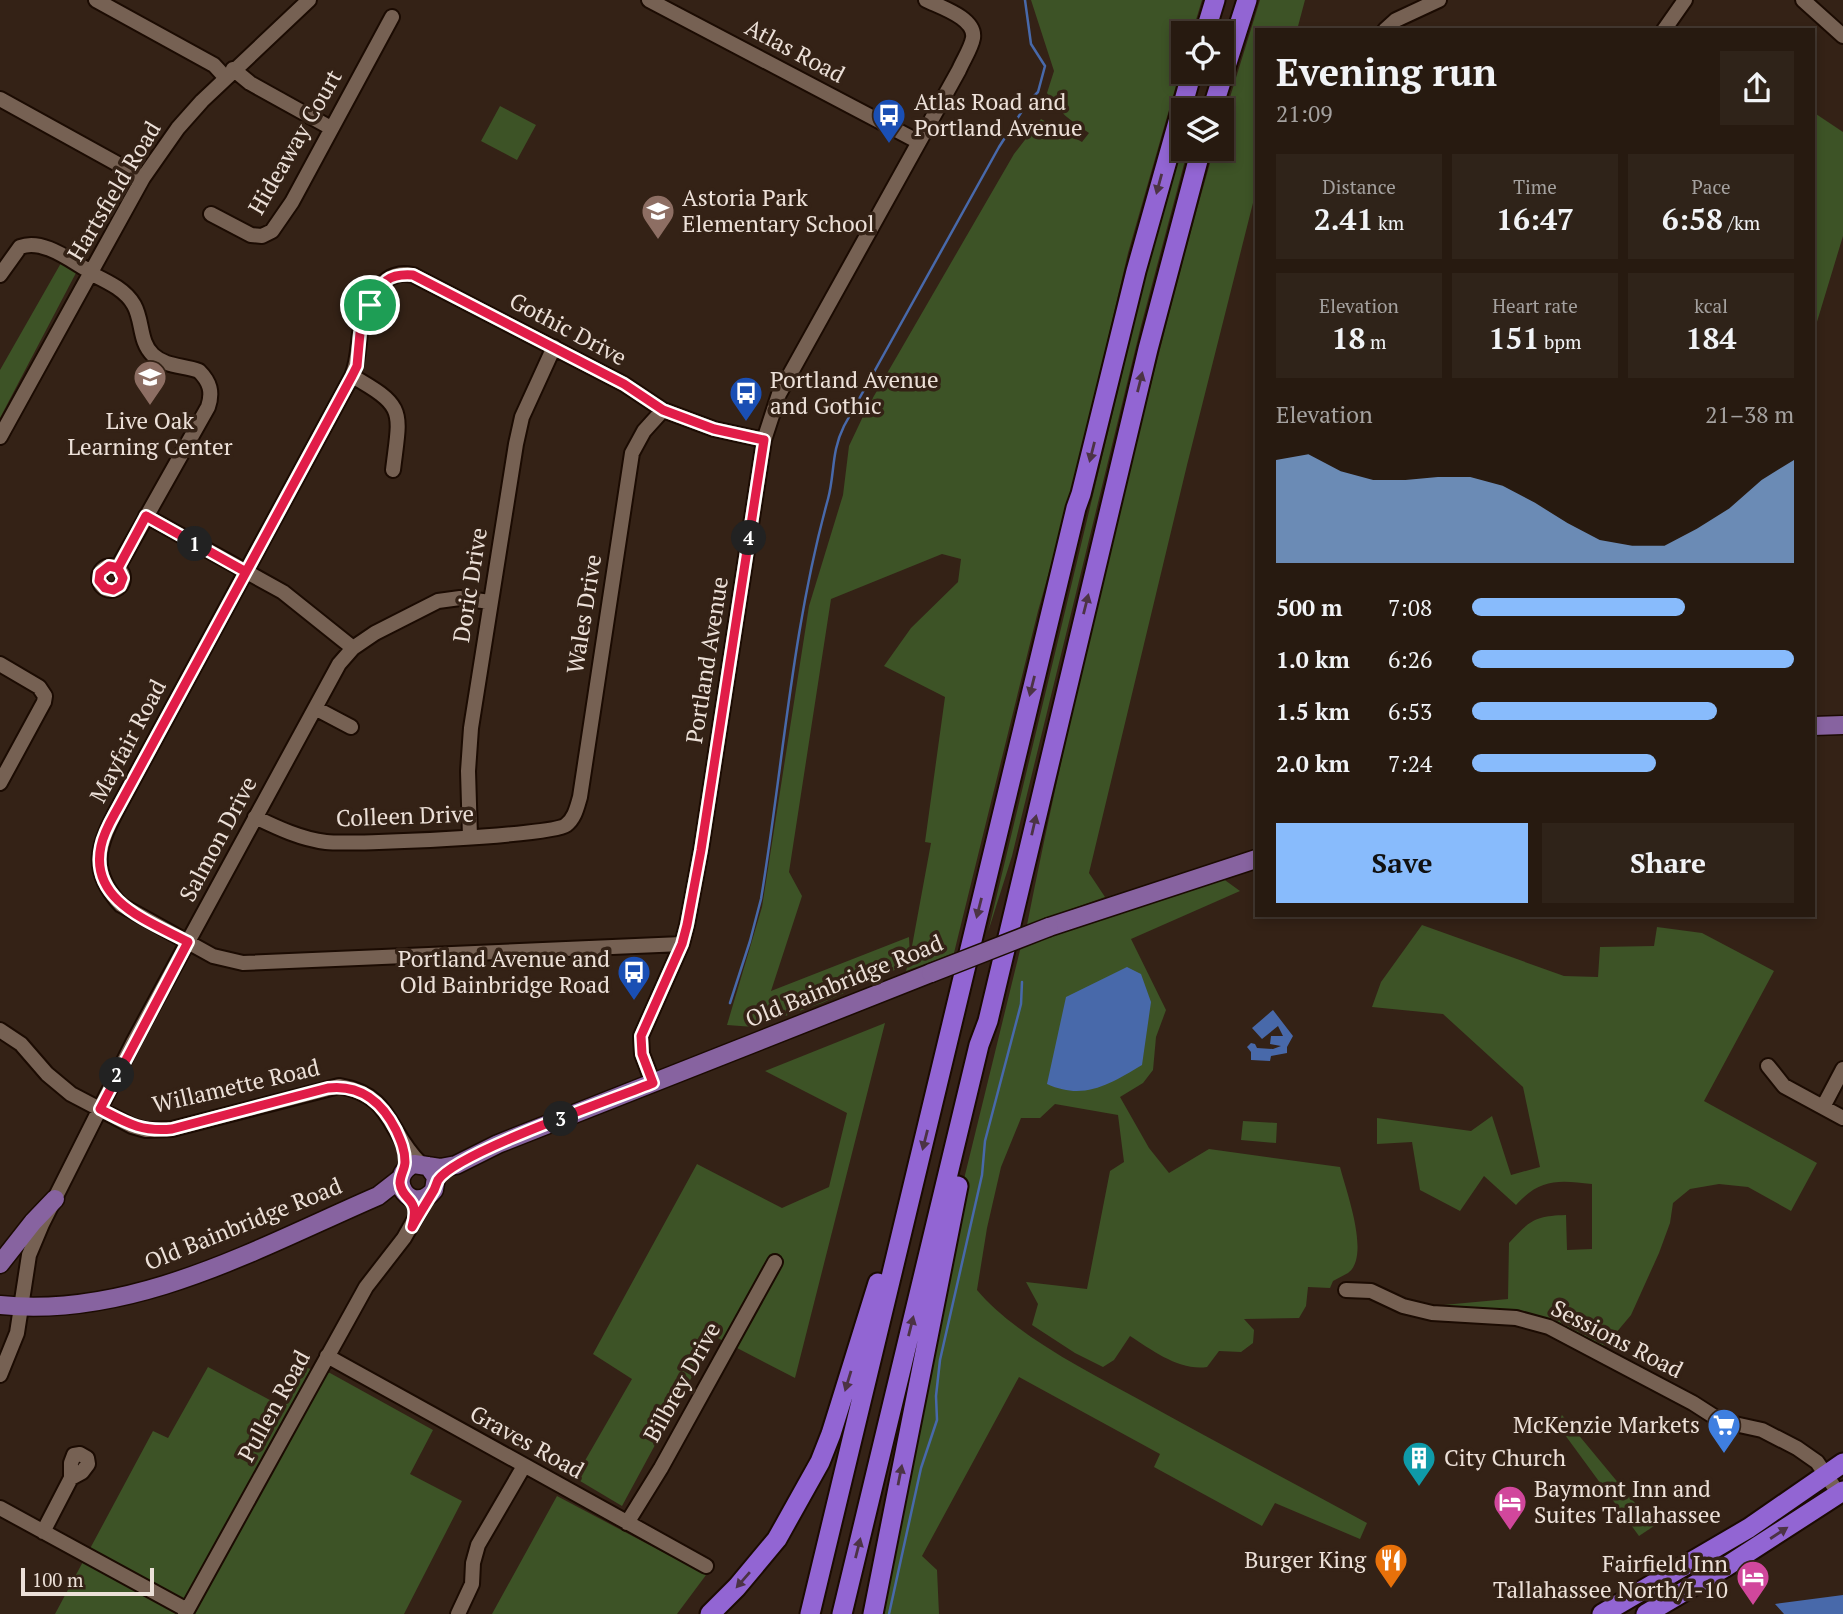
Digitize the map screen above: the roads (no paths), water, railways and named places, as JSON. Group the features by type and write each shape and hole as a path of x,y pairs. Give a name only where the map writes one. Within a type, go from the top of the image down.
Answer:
{"highway":[{"path":"1209,21 1216,0"},
{"path":"1216,98 1247,0"},
{"path":"810,1614 1072,521 1136,271 1188,84"},
{"path":"842,1614 979,1045 988,1021 1148,349 1198,161"},
{"path":"873,1614 964,1157 989,1048 988,1021"},
{"path":"710,1614 737,1587 777,1539 820,1462 881,1271 904,1225"},
{"path":"1602,1614 1749,1528 1843,1463"},
{"path":"1650,1587 1654,1610 1841,1492"}],"main road":[{"path":"1815,726 1843,725"},
{"name":"Old Bainbridge Road","path":"0,1305 37,1308 86,1303 148,1289 212,1267 417,1181 440,1168 456,1165 498,1144 931,973 1049,927 1255,859"},
{"path":"0,1264 55,1199"}],"street":[{"path":"96,0 331,128"},
{"name":"Hartsfield Road","path":"0,437 143,178 178,128 229,73 309,0"},
{"name":"Atlas Road","path":"649,0 919,142"},
{"name":"Portland Avenue","path":"653,1083 642,1054 641,1036 682,944 701,850 764,440 779,394 970,48 973,31 966,22 926,0"},
{"path":"1387,28 1396,20 1438,0"},
{"path":"1665,28 1685,0"},
{"path":"1803,0 1843,36"},
{"name":"Hideaway Court","path":"211,214 251,235 268,234 277,226 392,17"},
{"path":"0,99 143,178"},
{"path":"0,275 20,247 33,244 43,246 113,285 127,296 138,315 146,348 169,365 199,371 210,387 208,407 118,568"},
{"name":"Gothic Drive","path":"390,277 397,274 413,275 624,384 663,410 714,429 764,440"},
{"name":"Mayfair Road","path":"390,277 380,288 363,320 357,366 352,376 114,814 100,846 102,874 111,894 121,905 226,960 257,964 682,944"},
{"name":"Doric Drive","path":"470,837 468,771 471,728 490,602 522,416 554,347"},
{"path":"352,376 379,392 394,407 398,428 393,470"},
{"name":"Wales Drive","path":"560,829 572,818 580,797 632,453 644,431 663,410"},
{"path":"146,516 283,592 353,648"},
{"name":"Salmon Drive","path":"0,1375 17,1333 29,1255 55,1199 188,942 339,664 353,648 375,633 438,601 460,598 490,602"},
{"path":"0,664 39,687 45,696 0,783"},
{"path":"314,708 351,727"},
{"name":"Colleen Drive","path":"255,817 289,833 326,842 346,843 538,833 560,829"},
{"name":"Willamette Road","path":"0,1030 21,1044 58,1084 132,1126 157,1130 172,1129 339,1086 359,1091 379,1103 386,1112 417,1181"},
{"path":"1768,1066 1784,1086 1843,1118"},
{"path":"1823,1107 1843,1069"},
{"name":"Pullen Road","path":"186,1612 370,1281 412,1227 417,1181"},
{"name":"Bilbrey Drive","path":"626,1523 661,1468 775,1262"},
{"name":"Sessions Road","path":"1346,1290 1371,1291 1404,1306 1432,1313 1516,1318 1549,1327 1693,1403 1721,1421 1773,1434 1811,1456 1841,1492"},
{"name":"Graves Road","path":"327,1356 705,1566"},
{"path":"458,1614 472,1584 473,1563 478,1545 524,1466"},
{"path":"43,1532 71,1478"},
{"path":"0,1508 186,1612"}],"water":[{"path":"1127,967 1141,974 1151,1002 1142,1065 1096,1088 1073,1091 1047,1084 1066,997"},
{"path":"1273,1010 1293,1036 1287,1053 1271,1056 1270,1061 1251,1060 1251,1052 1247,1047 1251,1043 1257,1048 1273,1049 1281,1046 1270,1044 1271,1036 1283,1036 1278,1026 1262,1039 1252,1028"},
{"path":"1843,1595 1843,1614 1784,1614 1775,1604"}],"waterway":[{"path":"1025,0 1031,44 1045,66 1038,92 1029,101"},
{"path":"730,1003 761,899 805,598 840,436 999,147 1024,108"},
{"path":"889,1614 921,1468 937,1420 936,1396 940,1360 982,1175 985,1141 1021,1004 1022,982"}],"place":[{"name":"Atlas Road and Portland Avenue","path":"889,145"},
{"name":"Astoria Park Elementary School","path":"658,241"},
{"name":"Live Oak Learning Center","path":"150,407"},
{"name":"Portland Avenue and Gothic","path":"746,423"},
{"name":"Portland Avenue and Old Bainbridge Road","path":"634,1002"},
{"name":"McKenzie Markets","path":"1724,1455"},
{"name":"City Church","path":"1419,1488"},
{"name":"Baymont Inn and Suites Tallahassee","path":"1510,1532"},
{"name":"Burger King","path":"1391,1590"},
{"name":"Fairfield Inn Tallahassee North/I-10","path":"1753,1607"}]}
